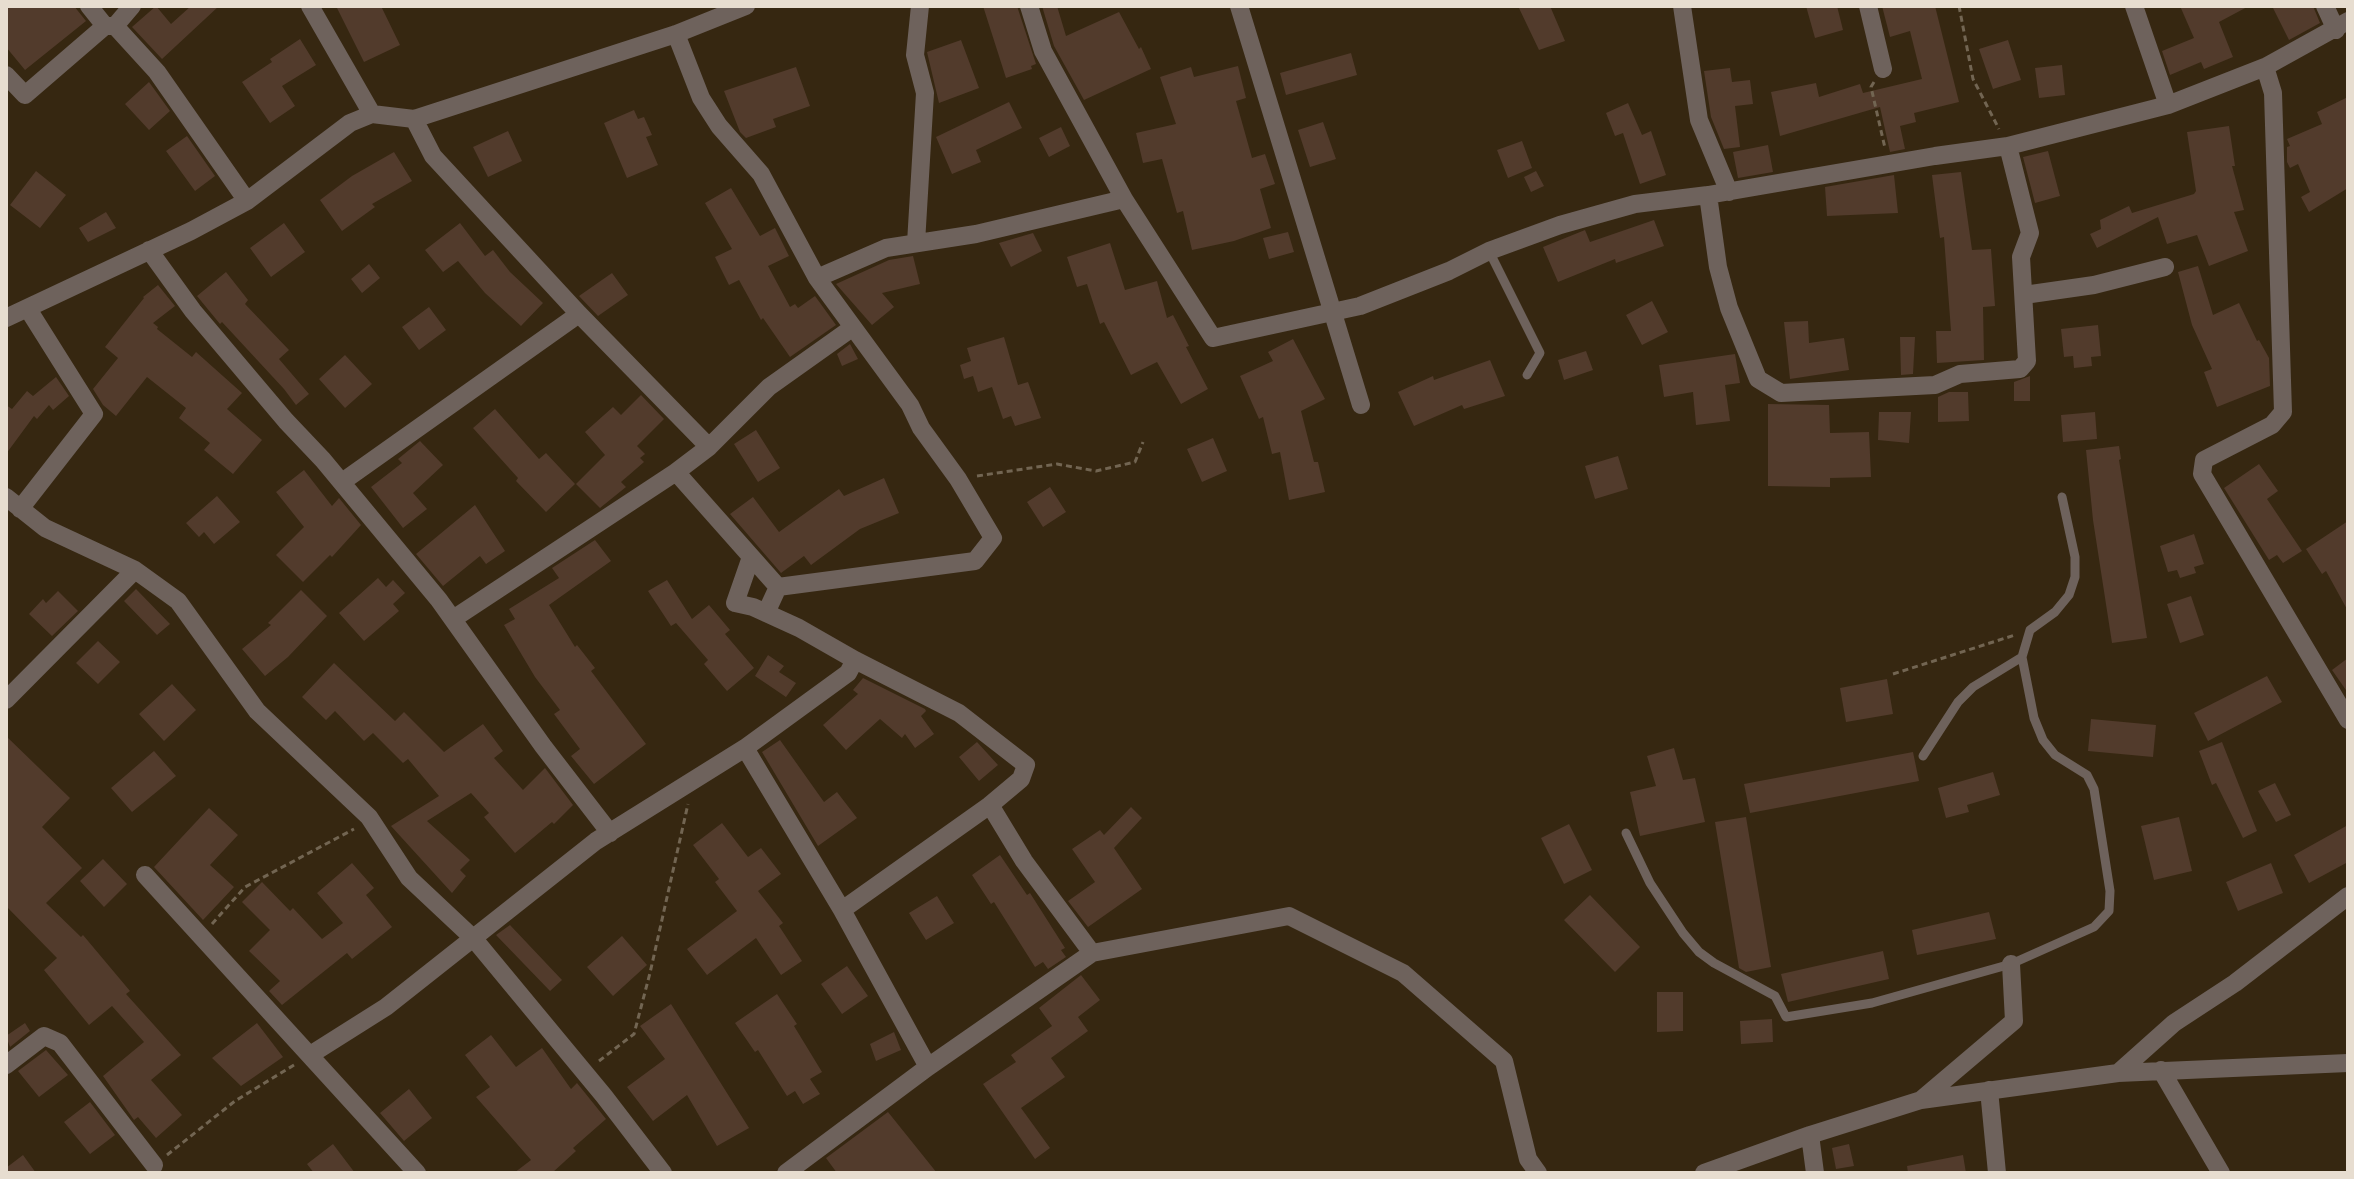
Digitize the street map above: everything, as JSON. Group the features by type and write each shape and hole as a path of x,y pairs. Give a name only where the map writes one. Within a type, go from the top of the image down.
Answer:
{"street":[{"path":"89,6 157,72 247,201"},
{"path":"6,75 25,95 132,6"},
{"path":"310,6 372,114"},
{"path":"6,318 247,201 350,123 372,114 414,119 676,34 746,6"},
{"path":"916,243 925,93 915,55 920,6"},
{"path":"1029,6 1043,51 1124,199 1213,338 1360,306 1489,251 1560,225 1635,204 1729,192 2008,146 2168,105 2265,67 2342,25 2325,6"},
{"path":"1239,6 1361,405"},
{"path":"1682,6 1699,120 1729,192"},
{"path":"1868,6 1883,69"},
{"path":"2134,6 2168,105"},
{"path":"676,34 701,98 719,126 761,174 817,278 910,405 921,428 958,479 993,538 975,561 778,587"},
{"path":"2265,67 2273,93 2283,412 2272,425 2204,460 2202,474 2348,720"},
{"path":"414,119 433,156 579,314 709,447"},
{"path":"1708,195 1718,267 1729,308 1758,379 1781,393 1935,385 1960,374 2020,369 2027,361 2021,257 2030,233 2008,146"},
{"path":"817,278 886,248 976,234 1124,199"},
{"path":"149,250 193,311 342,482 453,619 543,746 610,833"},
{"path":"2024,295 2094,285 2165,267"},
{"path":"28,309 94,414 13,503 45,528 135,570 178,601 257,711 369,817 409,878 474,939 663,1173"},
{"path":"342,482 579,314"},
{"path":"453,619 676,472 709,447 769,387 852,328"},
{"path":"676,472 778,587"},
{"path":"751,557 738,587 735,603 799,628 959,713 1026,765 1021,779 990,805 842,910"},
{"path":"6,700 135,570"},
{"path":"766,613 778,587"},
{"path":"310,1055 386,1007 610,833 745,748 848,673 855,660"},
{"path":"745,748 842,910 928,1067"},
{"path":"990,805 1024,861 1092,953"},
{"path":"145,875 417,1173"},
{"path":"2118,1073 2174,1023 2235,983 2348,896"},
{"path":"786,1173 928,1067 1092,953 1289,916 1403,973 1504,1061 1528,1159 1538,1173"},
{"path":"1921,1100 2014,1021 2011,964"},
{"path":"6,1065 44,1036 60,1043 153,1170"},
{"path":"1704,1173 1921,1100 2118,1073 2348,1063"},
{"path":"2161,1070 2221,1173"},
{"path":"1989,1090 1997,1173"},
{"path":"1810,1135 1815,1173"}],"lane":[{"path":"1489,251 1540,353 1527,375"},
{"path":"1626,833 1650,883 1699,952 1775,996 1786,1017 1872,1003 2011,964 2094,927 2109,911 2110,891 2094,789 2087,775 2055,755 2043,740 2034,718 2022,657 2030,630 2069,595 2075,577 2075,557 2062,497"},
{"path":"1923,756 1966,694 1986,677 2022,657"}],"path":[{"path":"1959,6 1973,79 2008,146"},
{"path":"1883,69 1871,87 1889,164"},
{"path":"958,479 1057,464 1096,471 1135,462 1143,442"},
{"path":"1893,674 2030,630"},
{"path":"585,1073 634,1034 693,781"},
{"path":"201,936 245,887 352,831 369,817"},
{"path":"153,1170 235,1101 310,1055"}],"building":[{"path":"6,6 74,6 86,21 25,70 6,47"},
{"path":"156,6 171,24 191,6 219,6 162,59 132,27"},
{"path":"336,6 381,6 400,45 364,62"},
{"path":"983,6 1017,6 1036,64 1031,66 1032,69 1006,78"},
{"path":"1042,6 1057,6 1066,36 1119,12 1151,69 1084,100 1054,46"},
{"path":"1518,6 1550,6 1565,41 1539,50"},
{"path":"1806,6 1837,6 1843,30 1815,38"},
{"path":"1882,6 1935,6 1959,102 1914,113 1916,122 1900,126 1905,149 1890,152 1880,107 1780,136 1771,92 1816,83 1819,97 1860,84 1863,93 1922,79 1910,31 1890,37"},
{"path":"2180,6 2249,6 2219,22 2233,57 2204,69 2201,62 2170,75 2162,51 2194,38"},
{"path":"2272,6 2313,6 2320,23 2289,40"},
{"path":"300,39 316,65 282,86 295,106 270,123 242,82"},
{"path":"961,40 979,88 939,103 927,52"},
{"path":"2008,40 2021,80 1993,89 1979,49"},
{"path":"1351,53 1357,75 1286,95 1280,73"},
{"path":"2062,65 2065,95 2039,98 2035,68"},
{"path":"1238,66 1246,98 1236,101 1252,158 1265,154 1275,184 1260,189 1271,228 1234,241 1192,250 1183,211 1177,213 1162,159 1143,163 1136,133 1176,124 1160,77 1191,67 1194,77"},
{"path":"796,67 810,106 773,119 776,127 746,138 740,132 724,91"},
{"path":"1730,68 1732,82 1750,80 1753,104 1735,106 1740,147 1724,149 1711,117 1704,71"},
{"path":"149,82 170,111 149,130 125,104"},
{"path":"2348,97 2348,188 2309,212 2301,197 2310,192 2298,164 2290,168 2287,162 2287,147 2290,146 2287,139 2322,124 2317,112"},
{"path":"1009,102 1022,128 976,150 981,162 952,174 936,137"},
{"path":"1628,103 1642,135 1651,131 1666,175 1640,184 1623,133 1615,136 1606,113"},
{"path":"634,110 638,119 644,117 652,135 646,137 658,165 627,178 604,123"},
{"path":"1323,122 1336,159 1310,167 1298,130"},
{"path":"2229,126 2235,166 2232,166 2244,210 2234,212 2248,251 2209,266 2197,235 2167,244 2158,217 2097,248 2090,234 2101,229 2100,220 2129,206 2132,213 2194,194 2187,132"},
{"path":"1061,127 1070,146 1049,157 1039,138"},
{"path":"508,131 522,161 488,177 473,147"},
{"path":"187,136 215,176 195,191 166,151"},
{"path":"1522,141 1532,168 1508,178 1497,150"},
{"path":"1768,145 1773,172 1738,178 1733,152"},
{"path":"2048,151 2060,196 2035,203 2023,157"},
{"path":"394,152 412,181 372,204 375,207 342,231 320,200 352,176"},
{"path":"36,171 66,195 40,228 10,205"},
{"path":"1536,171 1544,186 1531,192 1524,177"},
{"path":"1961,172 1972,250 1991,249 1995,306 1983,307 1984,360 1937,363 1936,331 1951,331 1944,237 1940,238 1932,175"},
{"path":"1894,175 1898,213 1827,216 1825,187"},
{"path":"731,188 760,236 775,228 789,256 768,266 790,307 795,304 798,308 815,296 836,325 790,357 763,318 761,320 739,280 729,285 715,257 732,249 705,203"},
{"path":"106,212 116,228 88,242 79,228"},
{"path":"1654,220 1664,246 1616,263 1615,259 1558,282 1543,247 1585,230 1590,242"},
{"path":"284,223 305,252 271,277 250,248"},
{"path":"460,223 485,256 493,250 510,272 543,303 521,326 485,293 458,261 443,272 425,250"},
{"path":"1288,232 1294,252 1269,259 1263,238"},
{"path":"1033,233 1042,251 1011,267 999,243"},
{"path":"1110,243 1125,290 1157,281 1167,318 1173,315 1208,389 1181,404 1157,362 1131,375 1104,322 1100,324 1087,284 1077,287 1067,257"},
{"path":"913,256 920,284 882,293 894,307 872,325 836,284 889,260"},
{"path":"369,264 380,278 362,293 351,279"},
{"path":"2198,266 2213,315 2239,303 2269,358 2270,386 2217,407 2204,372 2212,369 2192,325 2178,272"},
{"path":"226,272 248,300 245,304 289,350 279,359 309,394 296,405 197,296"},
{"path":"612,273 628,295 598,316 579,296"},
{"path":"158,285 175,306 153,323 157,329 192,357 196,352 242,393 227,409 262,440 233,474 204,450 210,443 179,418 186,408 147,377 116,416 103,405 93,389 118,358 105,347 143,297"},
{"path":"1652,301 1668,332 1642,345 1626,315"},
{"path":"429,307 446,330 419,350 402,327"},
{"path":"1808,321 1809,343 1844,338 1849,370 1790,379 1784,322"},
{"path":"2098,325 2101,356 2091,357 2092,366 2074,368 2073,356 2064,357 2061,329"},
{"path":"1004,337 1018,385 1028,382 1041,418 1015,426 1011,416 1003,419 992,387 978,392 973,376 964,379 960,365 971,361 967,348"},
{"path":"1900,337 1915,337 1913,374 1901,375"},
{"path":"1293,339 1325,399 1301,411 1325,492 1289,500 1280,452 1272,454 1263,417 1259,419 1240,376 1273,361 1268,352"},
{"path":"850,344 858,359 842,366 837,354"},
{"path":"1586,351 1593,370 1564,380 1558,360"},
{"path":"1735,354 1740,383 1725,385 1730,421 1696,425 1693,392 1664,397 1659,365"},
{"path":"345,355 372,384 345,408 319,379"},
{"path":"1490,360 1505,396 1464,409 1462,405 1414,426 1398,392 1433,376 1434,380"},
{"path":"2030,376 2030,401 2014,401 2014,382"},
{"path":"56,377 69,396 53,410 49,405 37,419 34,416 6,454 6,405 12,409 27,391 33,396"},
{"path":"1949,392 1968,392 1969,421 1938,422 1938,397"},
{"path":"641,395 664,419 637,446 645,454 640,458 644,462 621,482 626,487 600,508 576,484 605,455 585,432 613,407 621,415"},
{"path":"1768,404 1829,405 1830,433 1869,432 1871,477 1830,478 1830,487 1768,486"},
{"path":"495,409 539,459 546,453 575,484 546,512 473,428"},
{"path":"1879,412 1911,412 1909,443 1878,440"},
{"path":"2095,412 2097,439 2063,442 2061,415"},
{"path":"756,430 780,468 758,482 734,444"},
{"path":"1213,438 1227,471 1202,482 1187,449"},
{"path":"420,441 443,465 413,493 427,509 403,528 371,487 402,463 398,459"},
{"path":"2119,446 2147,638 2112,643 2093,520 2086,450"},
{"path":"1618,456 1628,489 1595,499 1585,466"},
{"path":"2259,464 2278,491 2267,499 2302,551 2283,563 2277,555 2269,560 2224,488"},
{"path":"304,470 332,506 339,498 361,525 332,557 330,555 303,582 276,555 304,527 276,492"},
{"path":"884,478 899,513 860,529 811,565 804,556 781,573 730,514 753,497 779,532 839,489 844,496"},
{"path":"1050,487 1066,512 1043,527 1027,502"},
{"path":"217,496 240,522 214,544 204,532 199,537 186,523"},
{"path":"475,505 505,551 486,564 480,556 443,586 416,554"},
{"path":"2348,521 2348,611 2326,571 2322,574 2306,549"},
{"path":"2194,534 2204,564 2194,567 2196,573 2180,578 2177,570 2168,572 2160,546"},
{"path":"595,540 611,561 549,605 575,647 577,645 595,668 591,671 646,744 594,784 571,756 580,749 554,714 560,710 535,677 504,625 515,619 509,609 559,578 552,568"},
{"path":"378,578 386,587 393,580 405,593 393,604 399,611 364,641 339,613"},
{"path":"667,580 692,619 709,605 730,630 725,634 754,668 727,691 704,664 708,660 676,623 671,626 648,591"},
{"path":"136,589 170,624 157,635 124,601"},
{"path":"301,590 327,616 265,676 242,649 271,625 268,623"},
{"path":"58,591 78,611 52,636 29,614 43,599 46,603"},
{"path":"2191,596 2204,635 2180,643 2167,604"},
{"path":"98,641 120,662 98,684 76,663"},
{"path":"768,655 784,666 779,672 796,683 786,697 755,676"},
{"path":"2348,658 2348,693 2332,670"},
{"path":"334,663 395,721 404,712 444,752 483,724 503,751 494,758 523,790 545,768 573,805 554,824 552,822 515,853 484,817 489,813 471,793 427,821 470,860 460,870 466,876 452,893 391,826 439,796 408,759 403,763 373,733 364,741 335,711 326,720 302,697"},
{"path":"2267,676 2282,702 2208,741 2194,713"},
{"path":"863,678 925,709 921,716 934,734 915,748 905,734 902,738 880,719 846,750 823,725 858,694 853,690"},
{"path":"1887,679 1893,714 1846,722 1840,688"},
{"path":"172,684 196,710 164,741 139,714"},
{"path":"2091,719 2156,725 2153,757 2088,751"},
{"path":"6,736 70,798 42,827 82,868 46,903 81,937 83,935 130,991 126,994 181,1055 151,1080 182,1115 156,1138 138,1117 134,1120 103,1076 144,1042 112,1006 89,1025 44,970 57,958 6,906"},
{"path":"780,740 824,802 837,792 857,818 818,846 762,752"},
{"path":"977,742 998,765 979,781 959,757"},
{"path":"2222,742 2257,831 2243,838 2216,783 2212,785 2199,751"},
{"path":"1674,748 1683,780 1695,778 1705,822 1640,836 1630,792 1656,786 1647,756"},
{"path":"154,751 176,776 132,812 111,788"},
{"path":"1913,752 1919,781 1750,813 1744,784"},
{"path":"1993,772 2000,795 1967,805 1969,812 1946,818 1938,788"},
{"path":"2275,783 2291,815 2276,822 2258,791"},
{"path":"1131,807 1142,818 1114,848 1142,889 1088,927 1068,901 1095,882 1072,849 1100,830 1104,835"},
{"path":"209,808 238,835 210,865 234,887 203,920 154,867"},
{"path":"1746,817 1771,967 1746,972 1739,968 1715,822"},
{"path":"2179,817 2192,871 2154,880 2141,826"},
{"path":"722,823 748,857 761,848 781,874 758,891 783,923 779,926 802,961 781,975 756,938 707,975 687,949 737,911 715,882 719,879 693,845"},
{"path":"1569,824 1592,870 1564,884 1541,838"},
{"path":"2348,825 2348,862 2309,883 2294,855"},
{"path":"1000,855 1027,895 1030,893 1065,948 1061,950 1066,957 1048,969 1043,962 1035,967 994,902 991,904 972,875"},
{"path":"103,859 127,884 104,907 80,881"},
{"path":"352,863 374,888 366,895 392,927 352,959 347,953 282,1005 269,991 280,981 249,951 270,930 242,902 262,882 290,911 293,908 322,939 343,923 317,893"},
{"path":"2271,863 2283,893 2238,911 2226,882"},
{"path":"1590,895 1640,947 1615,972 1564,920"},
{"path":"937,896 954,923 926,940 909,913"},
{"path":"1989,912 1996,939 1917,955 1912,930"},
{"path":"510,925 562,980 550,991 496,935"},
{"path":"622,936 647,965 613,996 587,967"},
{"path":"1883,951 1889,979 1788,1002 1781,974"},
{"path":"847,966 868,996 842,1014 821,984"},
{"path":"1081,975 1100,1000 1078,1017 1088,1031 1051,1058 1065,1077 1021,1108 1050,1148 1035,1159 983,1084 1016,1062 1011,1055 1052,1026 1039,1008"},
{"path":"1657,992 1683,992 1683,1031 1657,1032"},
{"path":"777,994 822,1072 810,1079 820,1094 803,1104 795,1091 787,1096 758,1050 755,1052 735,1023"},
{"path":"671,1004 749,1128 717,1146 687,1095 653,1121 627,1087 665,1059 640,1026"},
{"path":"1772,1019 1773,1042 1741,1044 1740,1021"},
{"path":"25,1023 30,1031 10,1047 6,1036"},
{"path":"257,1023 283,1057 241,1086 212,1058"},
{"path":"894,1032 901,1050 876,1061 870,1044"},
{"path":"491,1035 516,1067 542,1048 571,1089 577,1083 606,1119 573,1148 576,1151 552,1173 514,1173 531,1160 476,1097 490,1087 465,1055"},
{"path":"46,1050 68,1075 39,1097 18,1071"},
{"path":"409,1089 432,1118 404,1141 380,1113"},
{"path":"90,1102 115,1135 90,1154 64,1122"},
{"path":"888,1112 937,1173 837,1173 826,1158"},
{"path":"333,1144 355,1173 314,1173 307,1164"},
{"path":"1849,1144 1854,1166 1836,1169 1832,1148"},
{"path":"23,1155 36,1173 6,1173 6,1168"},
{"path":"1963,1155 1966,1173 1908,1173 1907,1166"}]}
